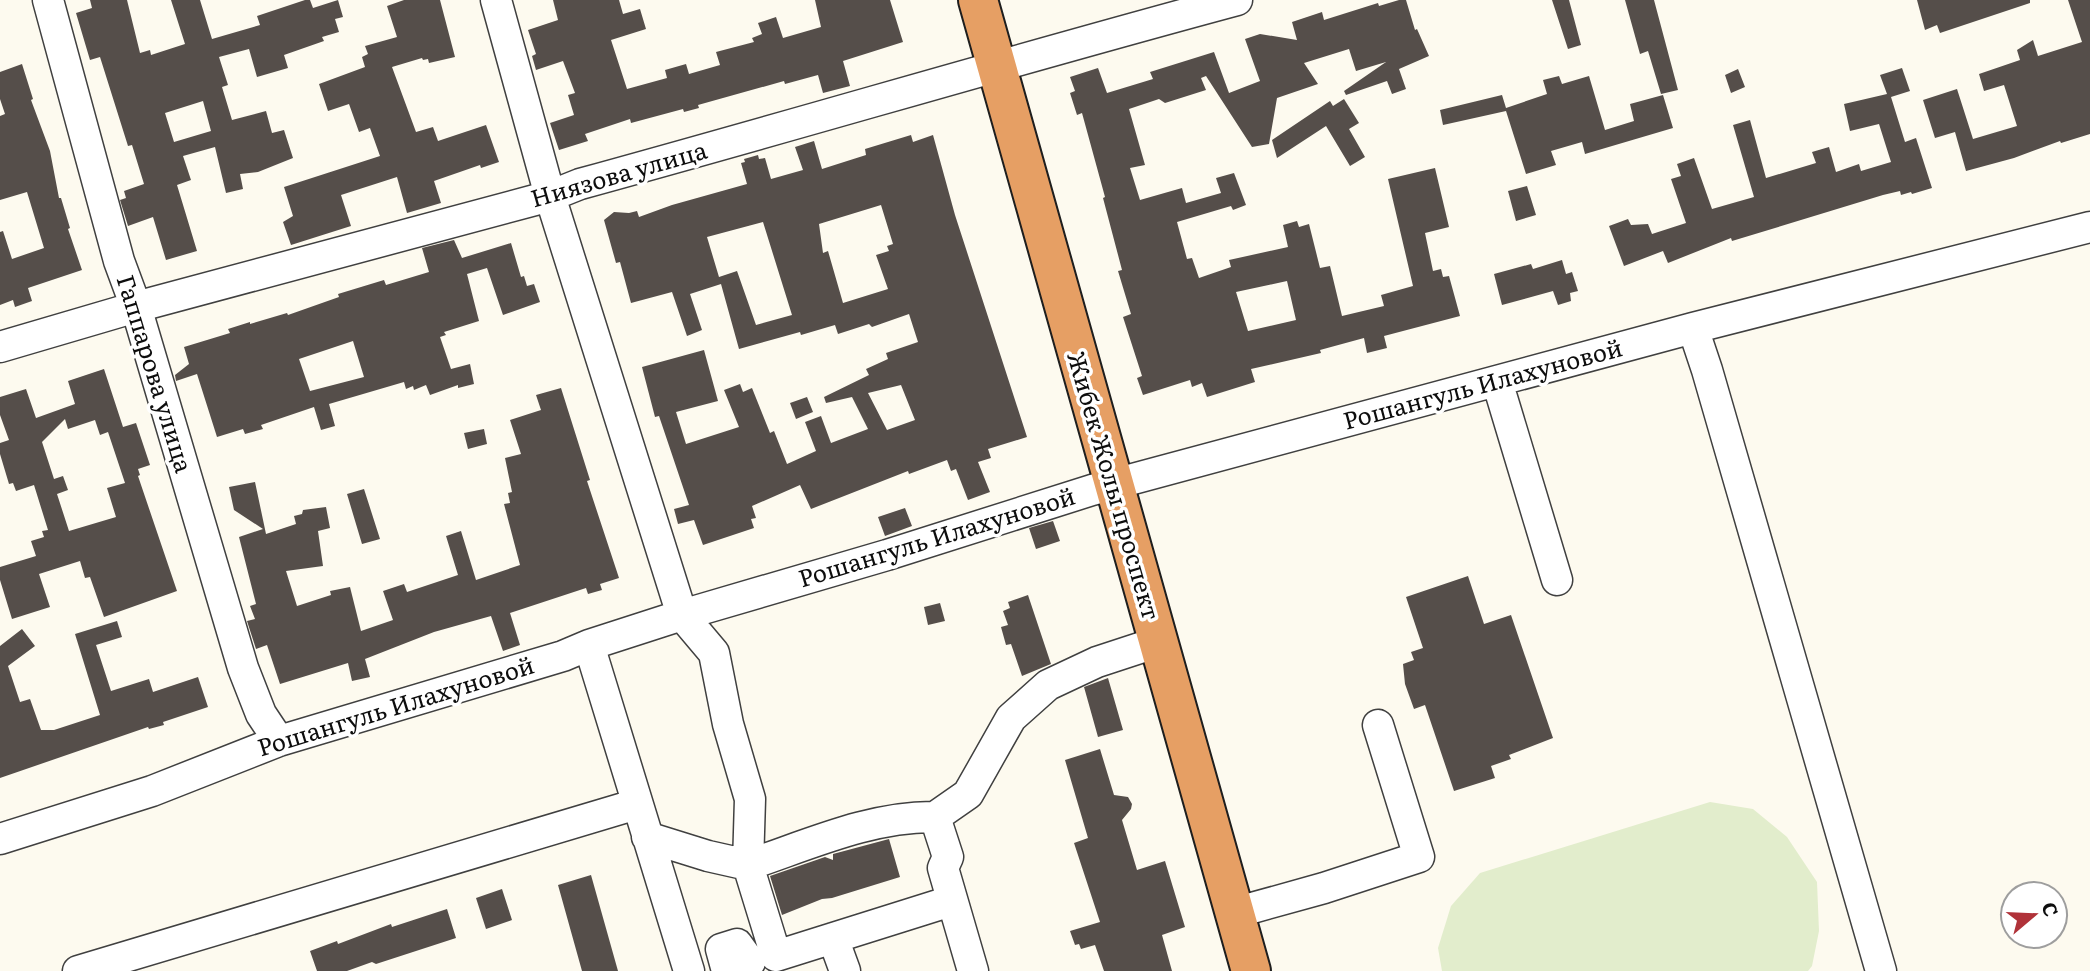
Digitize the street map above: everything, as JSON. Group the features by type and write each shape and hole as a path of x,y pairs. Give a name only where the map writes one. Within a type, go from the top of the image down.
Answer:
{"highway":[{"name":"Жибек Жолы проспект","path":"978,0 1251,971"}],"street":[{"name":"Гаппарова улица","path":"48,0 119,261 136,307 243,668 261,714 279,741"},
{"path":"496,0 550,196 682,615 714,653 728,724 750,799 748,965 951,901"},
{"name":"Ниязова улица","path":"0,347 136,307 550,196 580,184 1237,0"},
{"name":"Рошангуль Илахуновой","path":"0,839 152,791 279,741 563,656 682,615 887,555 1092,489 1693,328 2090,227"},
{"path":"1693,328 1881,971"},
{"path":"1497,381 1556,580"},
{"path":"647,837 748,865 872,824 918,816 935,817 968,794 1011,718 1048,685 1097,662 1157,642"},
{"path":"589,645 689,971"},
{"path":"1234,913 1324,888 1419,857 1378,725"},
{"path":"78,971 637,804"},
{"path":"935,817 948,857 943,868 951,901 973,971"},
{"path":"833,938 845,971"}],"green space":[{"path":"1710,802 1753,809 1787,837 1817,882 1819,931 1812,966 1808,971 1442,971 1438,948 1451,906 1480,873"}],"building":[{"path":"90,0 127,0 140,53 150,50 151,55 185,44 171,0 200,0 212,39 260,25 257,16 305,0 310,0 313,8 338,0 343,17 335,19 339,32 322,37 324,41 284,55 288,68 257,77 249,49 219,57 228,85 222,87 232,120 266,111 272,133 284,130 293,158 258,172 240,174 243,189 226,193 215,147 183,156 191,180 177,185 197,251 166,260 153,217 128,226 120,200 126,198 124,191 144,184 132,145 128,146 100,57 90,60 76,13 92,8","holes":["203,101 211,131 174,142 165,113"]},
{"path":"404,0 440,0 455,57 429,63 428,59 422,58 392,67 416,132 433,127 438,141 486,125 499,162 481,168 480,165 434,181 441,203 407,213 397,177 341,195 351,226 291,245 283,222 293,216 284,187 380,156 370,128 359,132 349,104 328,111 319,84 365,67 362,57 368,54 365,46 397,37 387,6"},
{"path":"553,0 619,0 623,14 640,9 646,29 611,40 627,89 667,78 665,70 686,64 689,74 720,65 716,52 754,42 752,38 762,34 758,23 776,17 783,38 821,27 815,0 890,0 903,42 843,61 850,86 823,93 818,75 785,84 784,81 698,105 699,108 684,112 683,109 631,123 630,119 585,134 588,141 559,150 550,123 574,115 568,95 575,93 563,61 536,70 532,56 536,54 528,30 558,20"},
{"path":"1406,0 1415,30 1417,29 1429,56 1399,69 1406,89 1392,94 1387,81 1346,95 1344,91 1386,62 1356,71 1349,49 1304,63 1318,84 1277,98 1269,144 1252,147 1206,76 1201,78 1206,90 1165,103 1159,99 1129,109 1145,165 1130,168 1140,200 1182,188 1186,203 1221,193 1216,178 1234,173 1246,205 1233,210 1231,206 1177,222 1187,259 1192,258 1199,278 1231,267 1229,260 1288,247 1283,225 1297,221 1299,227 1309,224 1320,268 1330,266 1342,316 1384,306 1381,295 1413,286 1388,179 1435,168 1449,227 1425,233 1433,271 1441,269 1443,277 1449,276 1460,316 1384,336 1387,348 1367,353 1364,338 1320,350 1321,353 1251,369 1255,382 1207,397 1202,383 1192,387 1190,380 1143,395 1137,378 1142,376 1123,317 1131,314 1118,271 1122,270 1082,113 1077,115 1070,93 1075,91 1070,77 1098,68 1107,93 1153,79 1150,72 1214,52 1229,93 1260,81 1245,39 1260,34 1297,40 1292,22 1322,12 1324,20 1378,3 1379,6","holes":["1287,281 1296,320 1248,331 1236,292"]},
{"path":"1552,0 1569,0 1581,45 1568,49"},
{"path":"1625,0 1654,0 1678,90 1661,94 1648,51 1640,54"},
{"path":"1917,0 2030,0 2030,3 1940,33 1937,25 1925,30"},
{"path":"2068,0 2090,0 2090,134 1966,171 1955,132 1935,138 1923,100 1957,89 1973,139 2017,126 2004,85 1984,91 1979,74 2020,60 2017,50 2033,40 2038,56 2082,42"},
{"path":"22,64 33,99 31,100 50,151 59,198 82,270 28,288 32,301 15,307 13,300 0,305 0,232 3,231 12,259 44,248 27,192 0,200 0,116 5,114 0,99 0,72"},
{"path":"1902,68 1910,91 1891,97 1905,142 1916,138 1932,188 1912,194 1901,195 1900,191 1883,195 1732,241 1731,238 1668,263 1663,251 1624,266 1609,226 1628,219 1631,225 1648,224 1652,234 1686,223 1671,179 1681,176 1677,164 1694,158 1712,209 1754,197 1733,125 1750,120 1766,178 1816,163 1812,152 1829,147 1836,172 1859,164 1861,171 1891,162 1879,124 1850,131 1844,104 1887,94 1880,75"},
{"path":"1738,69 1745,87 1731,93 1725,75"},
{"path":"1559,76 1562,84 1589,76 1605,130 1634,121 1630,104 1663,95 1673,128 1585,154 1582,142 1551,151 1556,165 1526,174 1506,111 1443,125 1440,110 1502,95 1506,108 1547,94 1543,80"},
{"path":"1344,99 1359,123 1349,129 1365,157 1350,166 1326,126 1277,158 1272,140 1330,101 1333,106"},
{"path":"911,135 913,142 933,135 955,215 1027,437 988,449 991,458 978,462 990,492 968,500 956,469 951,471 947,460 909,474 908,471 811,509 800,485 752,506 756,518 751,519 754,528 703,545 694,520 678,524 674,509 689,505 659,416 655,417 642,367 704,350 718,401 676,412 686,444 739,427 724,390 740,384 743,392 752,388 770,433 774,431 787,464 816,451 805,422 821,416 831,443 868,429 852,397 826,403 824,397 869,375 866,369 888,359 886,353 918,342 909,314 872,327 869,324 838,334 835,325 739,349 721,284 690,294 702,330 687,336 672,292 631,303 620,262 616,263 604,220 614,212 637,211 639,217 747,184 741,163 745,162 744,159 758,155 759,159 765,158 771,179 803,170 795,147 814,141 822,169 866,155 865,149","holes":["881,205 893,244 887,246 889,251 876,255 888,289 843,303 828,251 823,253 819,224","763,222 792,315 756,325 737,271 719,277 707,237","901,385 915,420 887,430 868,393"]},
{"path":"1527,186 1536,215 1516,221 1508,191"},
{"path":"454,240 462,258 511,243 521,277 524,276 527,286 534,284 540,302 503,315 487,268 467,274 479,321 444,332 446,335 440,337 451,369 470,364 474,384 458,388 458,385 430,395 426,385 414,390 413,386 406,389 404,382 329,404 335,426 321,430 314,407 261,425 263,429 245,434 243,429 217,437 197,374 176,381 175,375 189,364 184,347 230,333 228,329 250,322 287,313 288,315 339,297 338,294 384,280 386,285 429,272 422,248","holes":["353,341 364,377 310,391 299,359"]},
{"path":"1562,260 1566,274 1572,272 1578,291 1570,293 1571,301 1558,305 1553,291 1502,305 1494,274 1531,264 1533,269"},
{"path":"104,369 123,427 136,423 150,465 138,469 138,476 177,591 104,617 90,577 85,578 80,561 39,574 50,607 12,619 0,580 0,567 36,556 31,541 44,537 42,531 48,530 34,485 16,491 13,483 9,484 0,454 0,443 9,440 0,415 0,397 26,389 36,418 75,404 68,381","holes":["65,419 68,429 95,420 100,435 108,432 125,483 107,488 116,517 69,531 57,494 68,490 63,476 54,479 42,442"]},
{"path":"561,388 590,480 587,481 619,578 600,584 602,590 588,594 586,588 510,613 520,645 503,651 491,616 434,632 365,659 370,677 352,681 348,663 280,684 267,645 256,649 247,621 255,619 250,606 256,604 239,537 263,529 234,510 229,487 255,482 266,534 296,524 294,516 302,514 303,510 326,507 330,528 318,531 323,566 286,571 297,606 331,595 330,591 350,587 361,631 393,620 383,591 404,584 407,592 458,575 446,536 461,531 476,580 520,565 504,504 510,503 508,493 512,492 505,458 521,454 510,420 541,410 536,395"},
{"path":"807,397 813,412 796,419 790,403"},
{"path":"484,429 487,444 468,449 464,433"},
{"path":"364,489 380,539 362,544 347,494"},
{"path":"905,508 912,526 885,536 878,517"},
{"path":"1053,521 1060,541 1036,549 1029,528"},
{"path":"1468,576 1484,624 1511,615 1553,738 1509,755 1511,759 1491,766 1495,778 1454,791 1425,705 1414,709 1405,684 1403,664 1414,660 1411,652 1423,648 1406,597"},
{"path":"1028,595 1051,664 1022,676 1011,644 1006,645 1001,627 1008,625 1003,611 1010,608 1008,602"},
{"path":"940,603 945,621 928,625 924,607"},
{"path":"117,621 122,637 96,645 111,691 149,679 153,692 198,677 208,707 163,722 164,725 149,729 148,727 0,778 0,646 22,629 35,646 8,666 20,702 30,699 41,730 54,730 100,715 75,634"},
{"path":"1108,678 1123,730 1098,737 1084,687"},
{"path":"1100,749 1114,795 1128,797 1132,804 1122,820 1137,870 1165,861 1185,927 1162,935 1172,971 1104,971 1095,945 1081,949 1079,944 1075,945 1070,931 1100,922 1074,843 1088,838 1065,760"},
{"path":"889,839 900,877 822,899 782,915 770,876 825,857 833,860 833,854"},
{"path":"591,875 618,971 582,971 558,885"},
{"path":"502,889 512,920 486,929 476,898"},
{"path":"447,909 456,938 347,971 317,971 310,951"}]}
